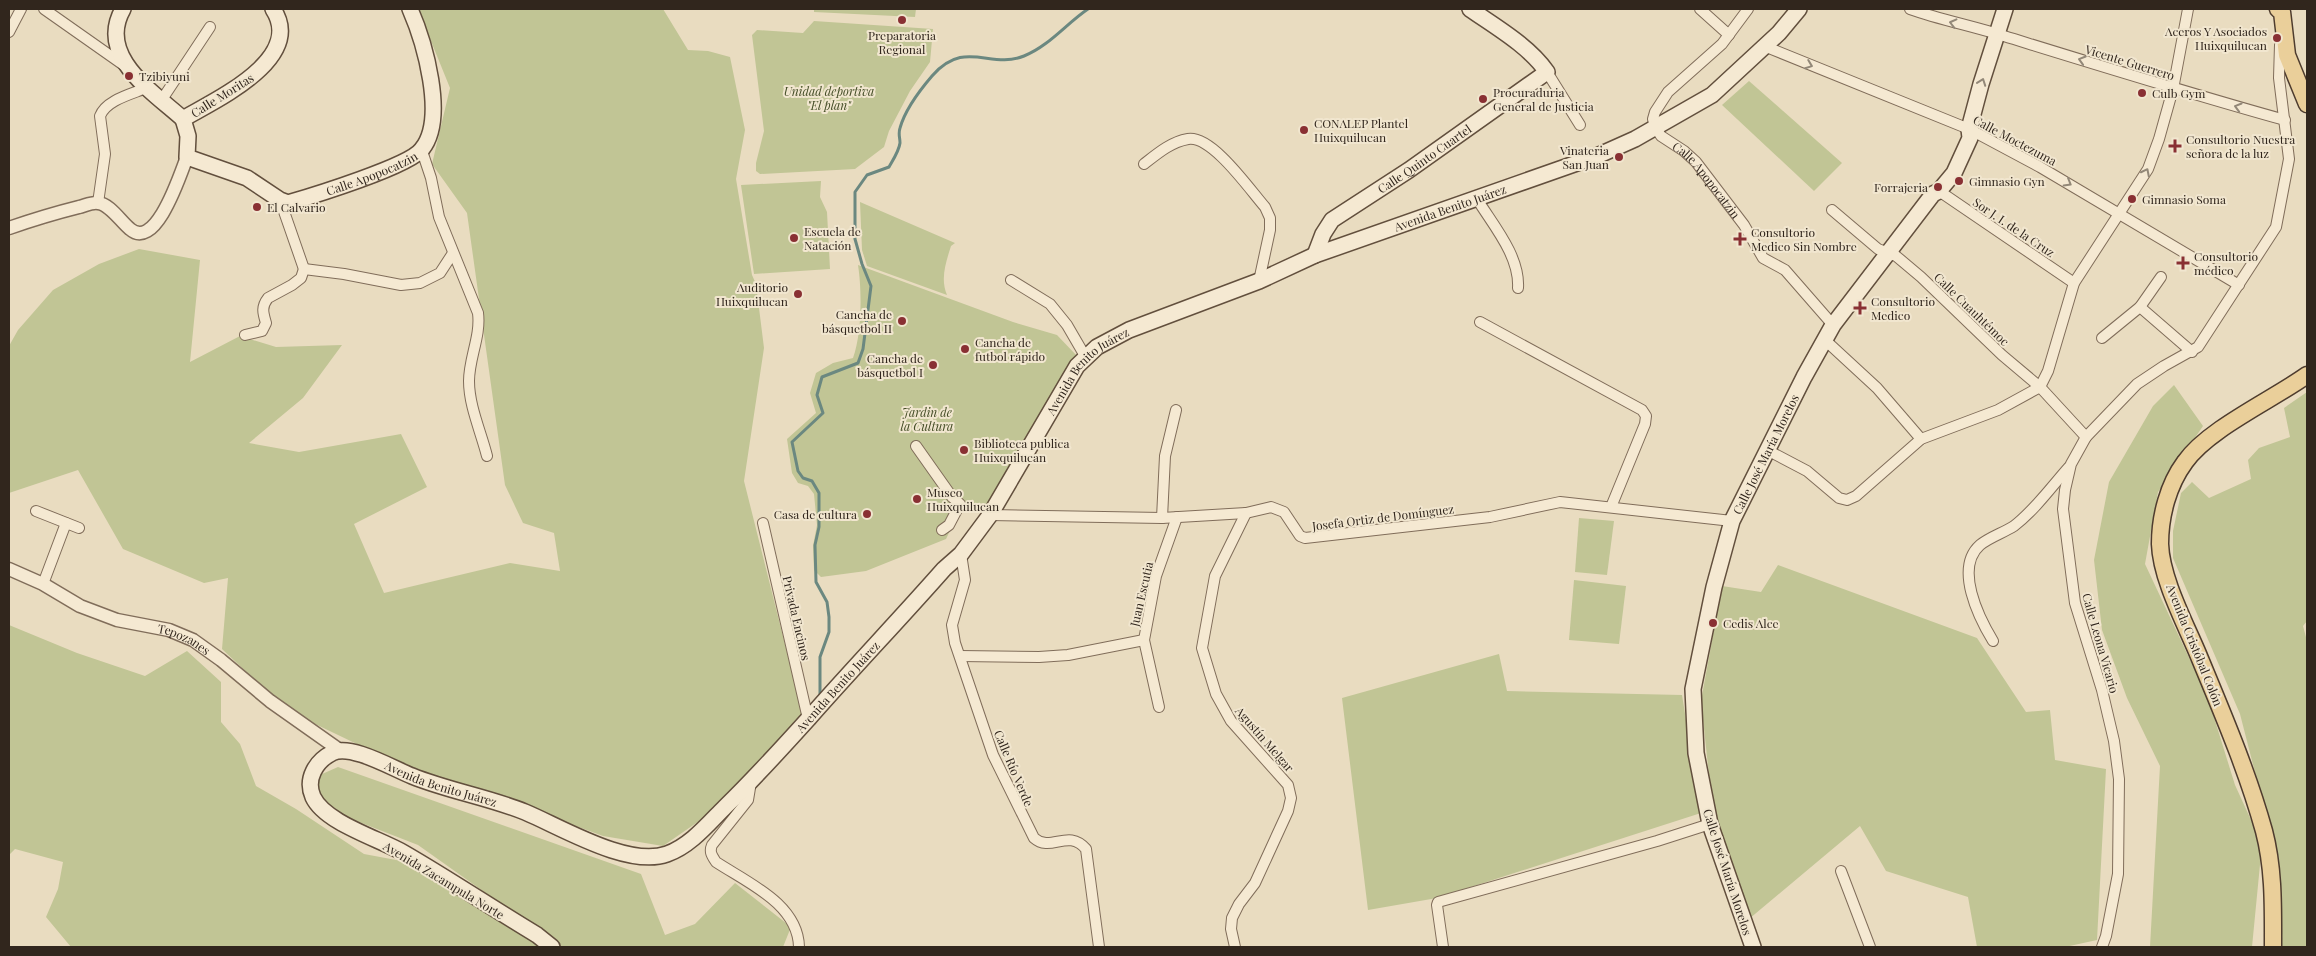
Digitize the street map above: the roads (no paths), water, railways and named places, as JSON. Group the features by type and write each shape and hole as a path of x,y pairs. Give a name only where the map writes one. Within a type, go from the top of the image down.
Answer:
{"main road":[{"path":"123,9 117,21 115,34 126,66 146,88 183,119"},
{"name":"Calle Moritas","path":"187,156 188,136 183,119 250,79 266,63 276,46 279,34 279,23 273,9"},
{"name":"Calle Apopocatzin","path":"280,200 288,203 363,178 414,157 422,151 427,142 433,107 429,66 418,26 410,9"},
{"path":"1470,9 1512,39 1541,64 1547,72"},
{"name":"Avenida Benito Juárez","path":"338,750 368,757 430,783 490,799 525,812 586,840 637,856 658,856 678,849 697,834 751,782 807,714 944,569 961,554 990,514 1077,366 1085,356 1097,347 1129,330 1259,281 1315,255 1597,156 1635,139 1712,95 1779,33 1799,9"},
{"name":"Calle José María Morelos","path":"1753,947 1710,824 1696,754 1693,689 1708,615 1732,521 1769,451 1804,377 1833,325 1887,253 1933,194 1939,191 1963,158 1970,138 1969,129 1981,84 2005,9"},
{"path":"2281,10 2287,55 2307,104"},
{"name":"Calle Quinto Cuartel","path":"1315,255 1323,234 1332,220 1444,146 1547,72"},
{"path":"187,156 247,178 280,200"},
{"name":"Avenida Cristóbal Colón","path":"2273,947 2272,874 2264,832 2236,745 2177,606 2164,566 2160,545 2168,492 2176,476 2196,448 2307,375"},
{"name":"Avenida Zacampula Norte","path":"338,750 322,758 315,765 310,788 313,798 320,806 347,826 400,851 536,935 552,947"}],"street":[{"path":"9,32 21,9"},
{"path":"44,9 126,66"},
{"path":"1700,9 1729,35"},
{"path":"1655,127 1653,119 1655,112 1668,92 1729,35 1748,9"},
{"name":"Vicente Guerrero","path":"1910,9 1941,20 1998,34 2173,89 2285,120"},
{"path":"1769,451 1807,471 1839,498 1847,500 1856,496 1921,439 1998,410 2040,387 2048,371 2074,283 2148,169 2159,139 2173,89 2188,9"},
{"name":"Calle Leona Vicario","path":"2102,947 2106,936 2118,874 2119,779 2114,741 2102,690 2075,603 2070,571 2063,509 2071,464 2086,437 2137,384 2164,366 2192,352 2204,341 2276,227 2289,159 2279,78 2281,10"},
{"path":"161,101 210,28"},
{"name":"Calle Moctezuma","path":"1764,46 1892,96 1969,129 2040,167 2239,285"},
{"path":"1547,72 1580,125"},
{"path":"98,202 105,154 100,116 102,111 108,105 146,88"},
{"name":"Calle Apopocatzin","path":"1655,127 1661,136 1684,151 1696,162 1744,225 1763,258 1785,270 1833,325"},
{"path":"1144,164 1165,147 1189,139 1197,139 1214,149 1265,207 1270,218 1270,230 1259,281"},
{"path":"422,151 431,178 439,217 478,313 478,329 469,382 472,401 488,456"},
{"path":"9,228 50,214 98,202 106,206 132,231 141,233 150,229 160,219 168,206 187,156"},
{"name":"Sor J. I. de la Cruz","path":"1939,191 2074,283"},
{"path":"1477,199 1510,254 1519,274 1518,288"},
{"path":"245,336 262,331 266,323 262,310 268,298 301,278 304,270 280,200"},
{"name":"Calle Cuauhtémoc","path":"1832,210 1878,249 1896,256 1921,277 2002,355 2040,387 2086,437"},
{"path":"304,270 344,274 401,285 420,284 440,273 453,253"},
{"path":"2102,338 2140,307 2161,278"},
{"path":"1012,280 1050,304 1067,325 1085,356"},
{"path":"2140,307 2192,352"},
{"path":"1480,322 1642,410 1646,416 1645,424 1612,507"},
{"path":"1825,340 1877,388 1921,439"},
{"path":"1162,518 1165,456 1176,410"},
{"path":"916,446 952,497 960,504 948,525 942,530"},
{"path":"1993,641 1981,621 1972,599 1969,565 1973,553 1981,545 2013,526 2028,513 2071,464"},
{"name":"Josefa Ortiz de Domínguez","path":"990,514 1162,518 1246,513 1271,507 1284,512 1300,536 1305,538 1490,517 1560,502 1732,521"},
{"path":"36,511 79,528"},
{"name":"Agustín Melgar","path":"1234,947 1230,929 1232,918 1239,904 1255,883 1288,811 1291,798 1288,785 1274,767 1231,721 1216,694 1202,648 1215,576 1246,513"},
{"name":"Juan Escutia","path":"1159,707 1144,640 1156,576 1177,517"},
{"path":"43,584 66,523"},
{"name":"Privada Encinos","path":"763,523 807,714"},
{"name":"Calle Río Verde","path":"961,554 964,587 952,625 955,643 993,755 1030,833 1038,842 1045,844 1074,840 1080,842 1086,849 1099,947"},
{"name":"Tepozanes","path":"9,569 43,584 80,606 117,620 169,630 193,640 221,660 270,701 338,750"},
{"path":"960,656 1039,658 1068,655 1144,640"},
{"path":"751,782 748,800 710,850 716,862 768,896 786,912 795,924 799,947"},
{"path":"1443,947 1436,905 1438,902 1648,844 1710,824"},
{"path":"1841,871 1870,947"}],"waterway":[{"path":"820,697 820,657 829,632 829,617 827,602 816,582 815,545 819,527 819,493 812,481 803,478 798,471 792,442 823,413 817,395 822,377 858,363 863,349 871,286 855,239 855,192 867,175 889,167 900,143 899,130 905,114 913,100 932,76 944,65 956,59 967,57 1000,60 1024,56 1042,46 1088,9"}],"place":[{"name":"Preparatoria Regional","path":"902,20"},
{"name":"Aceros Y Asociados Huixquilucan","path":"2277,38"},
{"name":"Tzibiyuni","path":"129,76"},
{"name":"Culb Gym","path":"2142,93"},
{"name":"Procuraduria General de Justicia","path":"1483,99"},
{"name":"CONALEP Plantel Huixquilucan","path":"1304,130"},
{"name":"Consultorio Nuestra señora de la luz","path":"2175,146"},
{"name":"Vinateria San Juan","path":"1619,157"},
{"name":"Gimnasio Gyn","path":"1959,181"},
{"name":"Forrajeria","path":"1938,187"},
{"name":"Gimnasio Soma","path":"2132,199"},
{"name":"El Calvario","path":"257,207"},
{"name":"Escuela de Natación","path":"794,238"},
{"name":"Consultorio Medico Sin Nombre","path":"1740,239"},
{"name":"Consultorio médico","path":"2183,263"},
{"name":"Auditorio Huixquilucan","path":"798,294"},
{"name":"Consultorio Medico","path":"1860,308"},
{"name":"Cancha de básquetbol II","path":"902,321"},
{"name":"Cancha de futbol rápido","path":"965,349"},
{"name":"Cancha de básquetbol I","path":"933,365"},
{"name":"Biblioteca publica Huixquilucan","path":"964,450"},
{"name":"Museo Huixquilucan","path":"917,499"},
{"name":"Casa de cultura","path":"867,514"},
{"name":"Cedis Alce","path":"1713,623"}],"park label":[{"name":"Unidad deportiva \"El plan\"","path":"829,98"},
{"name":"Jardin de la Cultura","path":"927,419"}]}
